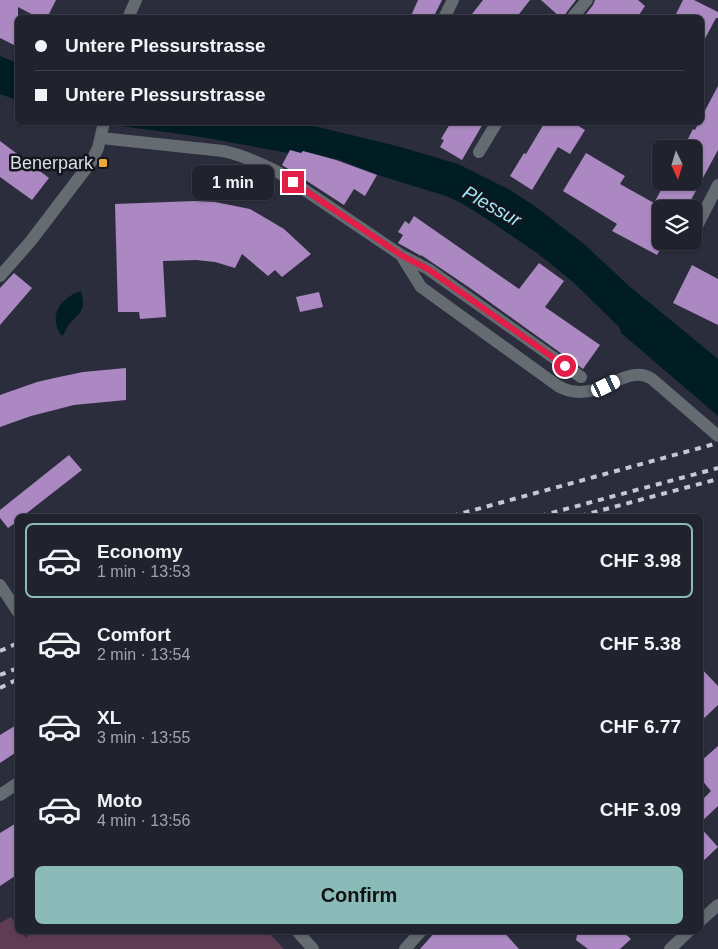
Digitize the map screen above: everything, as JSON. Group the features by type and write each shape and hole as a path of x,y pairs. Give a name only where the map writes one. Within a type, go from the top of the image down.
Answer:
{"street":[{"path":"129,15 136,0"},
{"path":"446,15 453,0"},
{"path":"574,15 587,0"},
{"path":"479,152 495,125"},
{"path":"0,275 30,242 94,158 102,130 223,151 248,158 278,172 401,255 428,269 581,377"},
{"path":"702,216 718,185"},
{"path":"401,255 420,287 566,391 583,393 598,390 631,375 642,374 652,379 718,436"},
{"path":"0,585 15,608"},
{"path":"0,795 15,785"},
{"path":"703,919 718,905"},
{"path":"299,934 313,949"},
{"path":"405,949 418,934"},
{"path":"670,949 686,934"}],"shaded area":[{"path":"11,917 15,923 15,934 24,934 26,938 30,934 270,934 284,949 0,949 0,923"}],"water":[{"path":"0,56 15,62 15,99 0,94"},
{"name":"Plessur","path":"114,125 309,125 397,146 458,164 510,190 536,207 584,244 628,285 718,359 718,416 621,333 620,328 573,282 537,253 461,203 446,196 381,176 340,160 307,152 305,156 201,137"},
{"path":"81,291 82,309 62,336 56,322 58,309 67,298"}],"building":[{"path":"0,0 56,0 48,15 33,15 18,7 18,15 15,15 15,46 0,38"},
{"path":"418,0 442,0 434,15 411,15"},
{"path":"483,0 530,0 518,15 471,15"},
{"path":"541,0 576,0 565,15 558,15"},
{"path":"595,0 638,0 645,6 639,15 585,15"},
{"path":"683,0 694,0 718,12 718,18 716,18 704,40 704,15 676,15"},
{"path":"718,86 718,150 702,180 702,140 688,140 693,129 695,130 698,125 704,125 704,112"},
{"path":"449,125 482,125 462,160 440,147 444,140 441,139"},
{"path":"543,125 577,125 585,130 570,154 558,147 532,190 510,176 524,153 526,154"},
{"path":"0,141 49,178 32,200 0,177"},
{"path":"290,150 301,153 303,151 336,160 377,175 365,196 354,189 344,205 282,165"},
{"path":"586,153 625,176 620,184 652,202 652,250 660,250 657,255 612,231 617,224 563,191"},
{"path":"661,190 696,190 691,200 656,200"},
{"path":"215,202 250,209 284,229 311,254 282,277 275,270 268,276 242,254 235,268 215,262 196,260 163,261 166,317 140,319 139,312 118,312 115,204"},
{"path":"414,216 519,289 539,263 564,281 545,307 600,345 583,369 470,288 421,255 398,243 403,235 398,232 405,221 409,224"},
{"path":"692,265 718,279 718,325 673,303"},
{"path":"14,273 32,288 0,325 0,288"},
{"path":"319,292 323,307 300,312 296,297"},
{"path":"126,368 126,400 74,405 31,416 0,427 0,395 37,382 59,377 83,372"},
{"path":"69,455 82,470 26,514 15,514 15,523 8,528 0,518 0,510"},
{"path":"703,670 718,686 718,705 703,719"},
{"path":"15,726 15,753 0,763 0,735"},
{"path":"718,746 718,806 703,820 703,799 711,791 703,782 703,759"},
{"path":"15,824 15,876 0,886 0,833"},
{"path":"703,830 718,847 703,861"},
{"path":"433,934 506,934 519,949 420,949"},
{"path":"577,934 625,934 631,939 620,949 588,949 576,940"}],"railway":[{"path":"459,514 718,443"},
{"path":"547,514 718,468"},
{"path":"587,514 718,479"},
{"path":"0,651 15,644"},
{"path":"0,675 15,669"},
{"path":"0,688 15,680"}],"place":[{"name":"Benerpark","path":"103,163"}],"route":[{"path":"293,182 401,255 428,269 565,366"}]}
